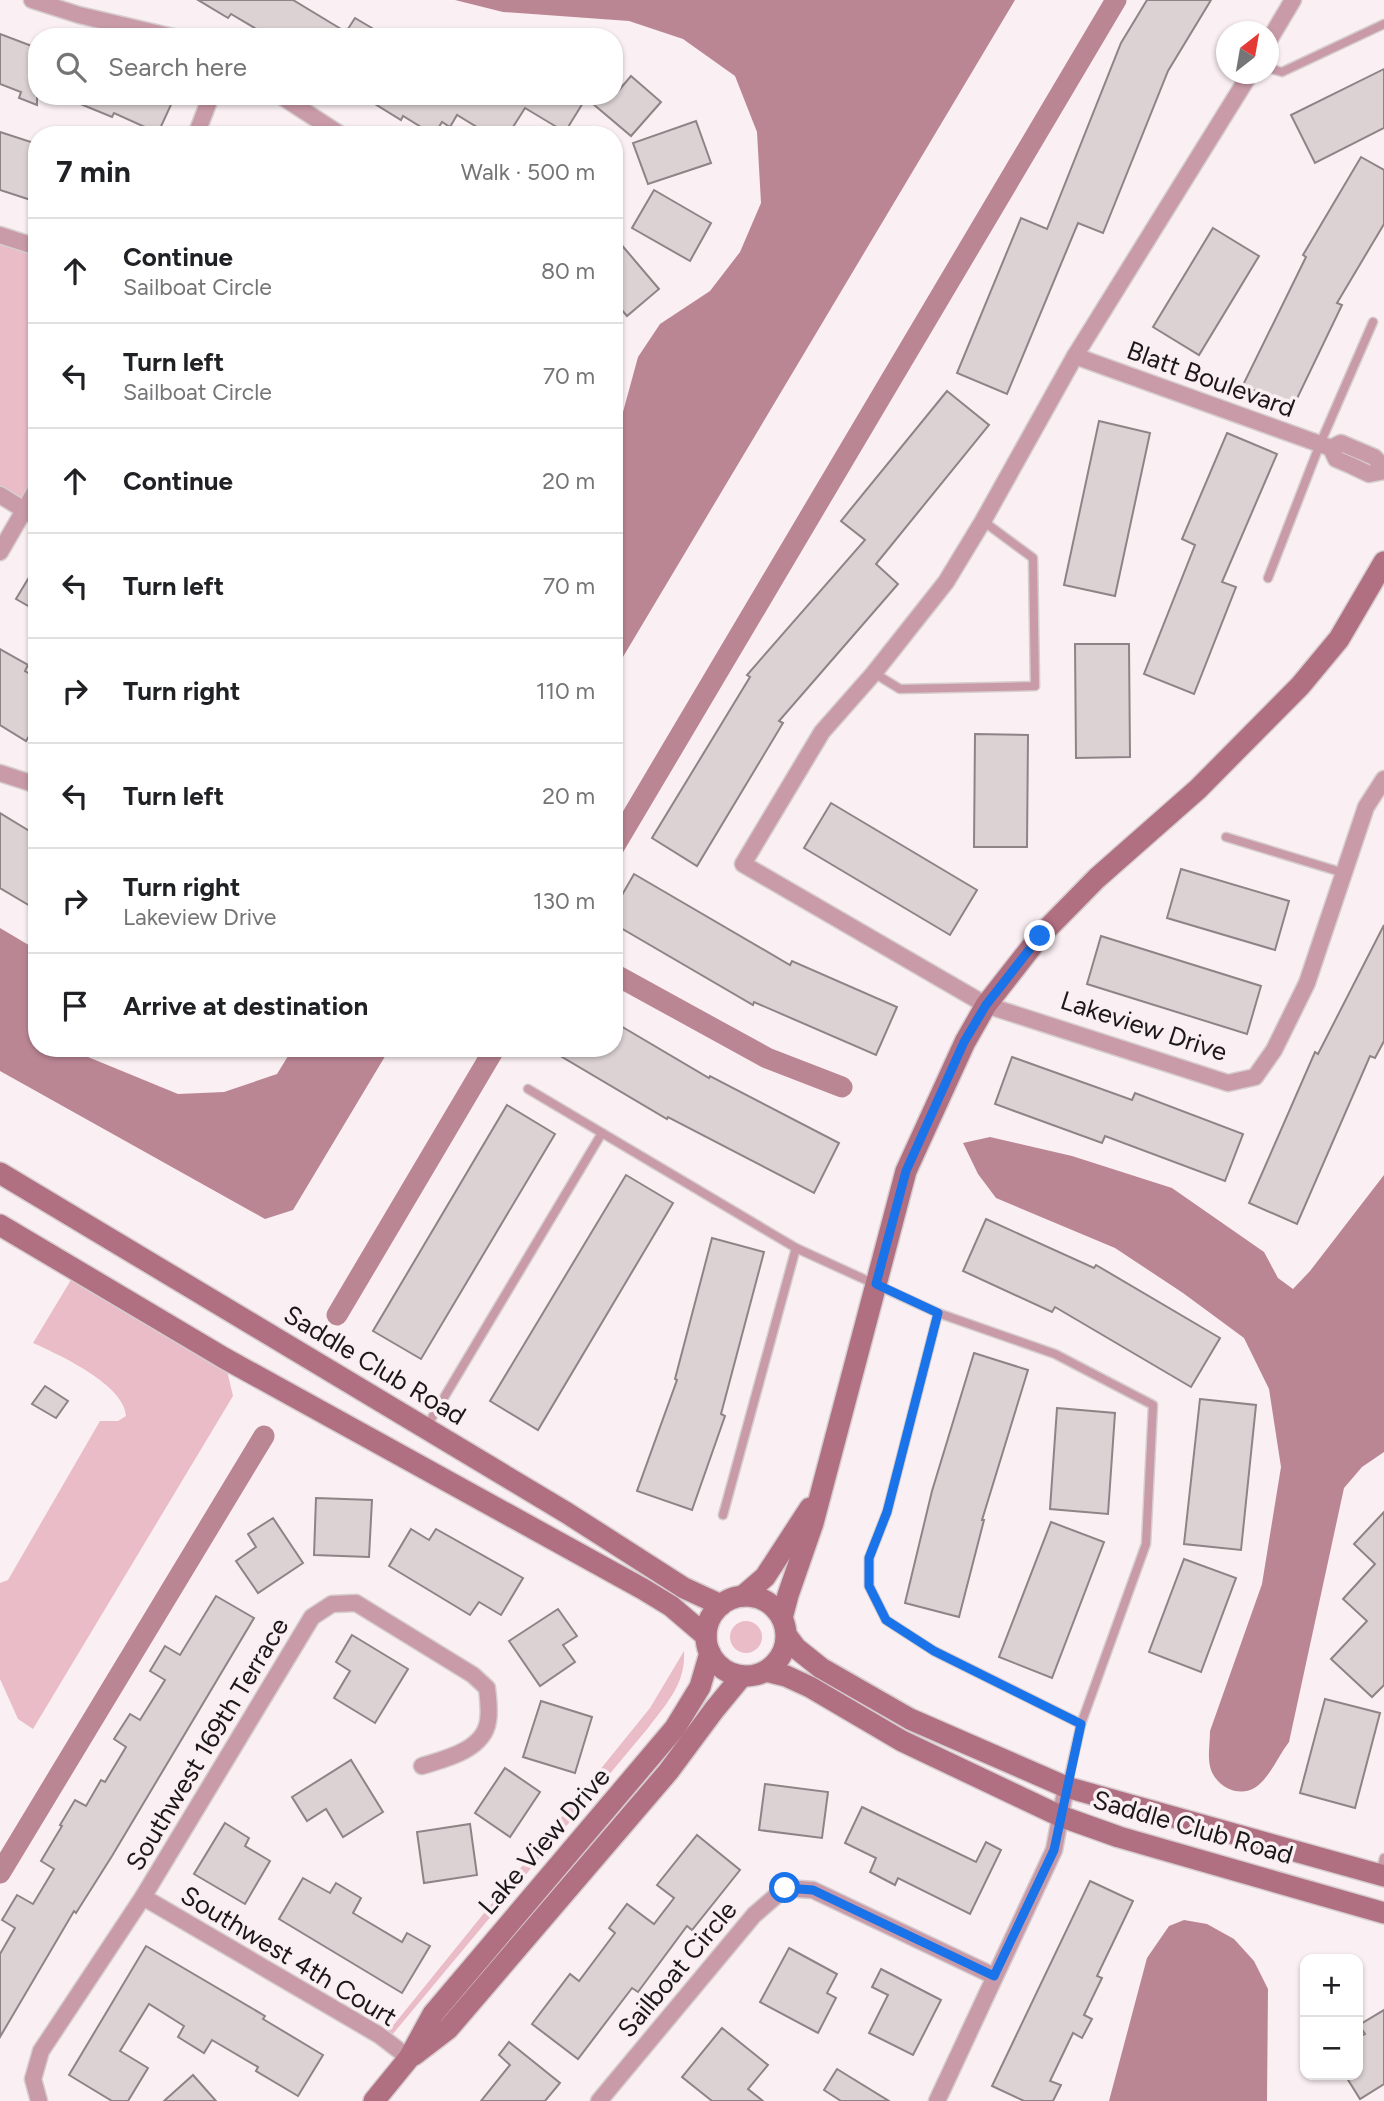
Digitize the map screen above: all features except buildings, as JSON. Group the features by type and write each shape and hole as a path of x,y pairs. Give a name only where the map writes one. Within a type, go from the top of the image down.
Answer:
{"street":[{"path":"32,0 135,28"},
{"path":"1279,24 1293,0"},
{"path":"874,673 946,582 1075,356 1244,84"},
{"path":"199,126 208,105"},
{"path":"295,105 327,126"},
{"path":"0,235 28,244"},
{"name":"Blatt Boulevard","path":"1075,356 1325,446 1341,443 1374,457 1384,469"},
{"path":"0,495 28,514"},
{"path":"0,552 28,517"},
{"path":"0,1225 224,1358 671,1606 708,1645 718,1664 729,1672 742,1676 766,1671 777,1662 784,1650 784,1627 793,1579 805,1551 906,1171 964,1042 986,1005 1040,936 1097,878 1198,789 1300,686 1339,639 1384,562"},
{"name":"Lakeview Drive","path":"874,673 822,732 743,864 986,1005 1228,1083 1255,1077 1274,1050 1307,983 1366,807 1384,779"},
{"path":"0,773 28,782"},
{"name":"Saddle Club Road","path":"0,1173 567,1513 684,1588 721,1605"},
{"path":"743,1596 765,1577 819,1494"},
{"path":"708,1645 708,1624 713,1614 730,1599 743,1596 766,1601 784,1627"},
{"name":"Southwest 169th Terrace","path":"39,2101 33,2078 41,2051 143,1897 312,1618 332,1604 356,1603 473,1675 487,1688 488,1724 478,1740 459,1755 422,1766"},
{"name":"Saddle Club Road","path":"784,1627 796,1648 821,1668 910,1719 1066,1787 1383,1870"},
{"name":"Lake View Drive","path":"410,2058 433,2014 675,1728 701,1687 708,1645"},
{"name":"Saddle Club Road","path":"766,1671 786,1676 810,1687 902,1741 1060,1816 1119,1837 1384,1913"},
{"name":"Lake View Drive","path":"373,2101 410,2058 448,2029 668,1772 742,1676"},
{"path":"937,2101 1054,1850 1066,1787"},
{"name":"Sailboat Circle","path":"599,2101 754,1915 785,1888 813,1890 994,1976"},
{"name":"Southwest 4th Court","path":"143,1897 379,2035 410,2058"}],"lane":[{"path":"1279,71 1384,24"},
{"path":"1268,578 1325,446 1373,322"},
{"path":"874,673 900,689 1035,686 1033,558 983,521"},
{"path":"1226,837 1344,873"},
{"path":"528,1089 796,1248 938,1313 1055,1354 1153,1405 1146,1544 1081,1724 1066,1787"},
{"path":"425,1429 603,1133"},
{"path":"723,1515 796,1248"},
{"path":"938,1313 887,1512 869,1558 869,1586 886,1620 924,1645 1081,1724"}],"shaded area":[{"path":"455,0 1015,0 623,657 623,412 638,357 660,324 710,291 740,252 761,203 757,132 735,76 683,39 629,21 503,12"},
{"path":"0,235 28,244 28,504 24,511 0,495"},
{"path":"0,928 28,945 28,1057 88,1057 178,1094 224,1092 277,1074 287,1057 385,1057 293,1210 265,1219 0,1071"},
{"path":"990,1137 1072,1156 1172,1188 1264,1252 1278,1278 1293,1289 1384,1175 1384,1452 1362,1467 1344,1488 1289,1742 1266,1777 1250,1790 1237,1791 1219,1782 1211,1770 1209,1751 1210,1731 1262,1584 1281,1467 1269,1389 1244,1338 1183,1293 1115,1248 996,1198 978,1174 963,1143"},
{"path":"77,1270 224,1358 233,1396 33,1729 18,1719 0,1679 0,1583 8,1580 100,1421 118,1421 126,1416 123,1404 103,1382 33,1343"},
{"path":"746,1621 757,1626 762,1637 757,1648 746,1653 735,1648 730,1637 735,1626"},
{"path":"684,1651 682,1674 678,1684 648,1728 387,2041 383,2038 650,1708"},
{"path":"1184,1920 1207,1924 1234,1939 1254,1961 1268,1989 1267,2101 1109,2101 1147,1958 1169,1926"}],"waterway":[{"path":"623,832 1116,0"},
{"path":"623,979 767,1058 842,1087"},
{"path":"337,1315 490,1057"},
{"path":"0,1873 264,1436"}],"route":[{"path":"785,1888 813,1890 994,1976 1054,1850 1081,1724 934,1651 886,1620 869,1586 869,1558 887,1512 938,1313 876,1284 906,1171 964,1042 986,1005 1040,936"}]}
